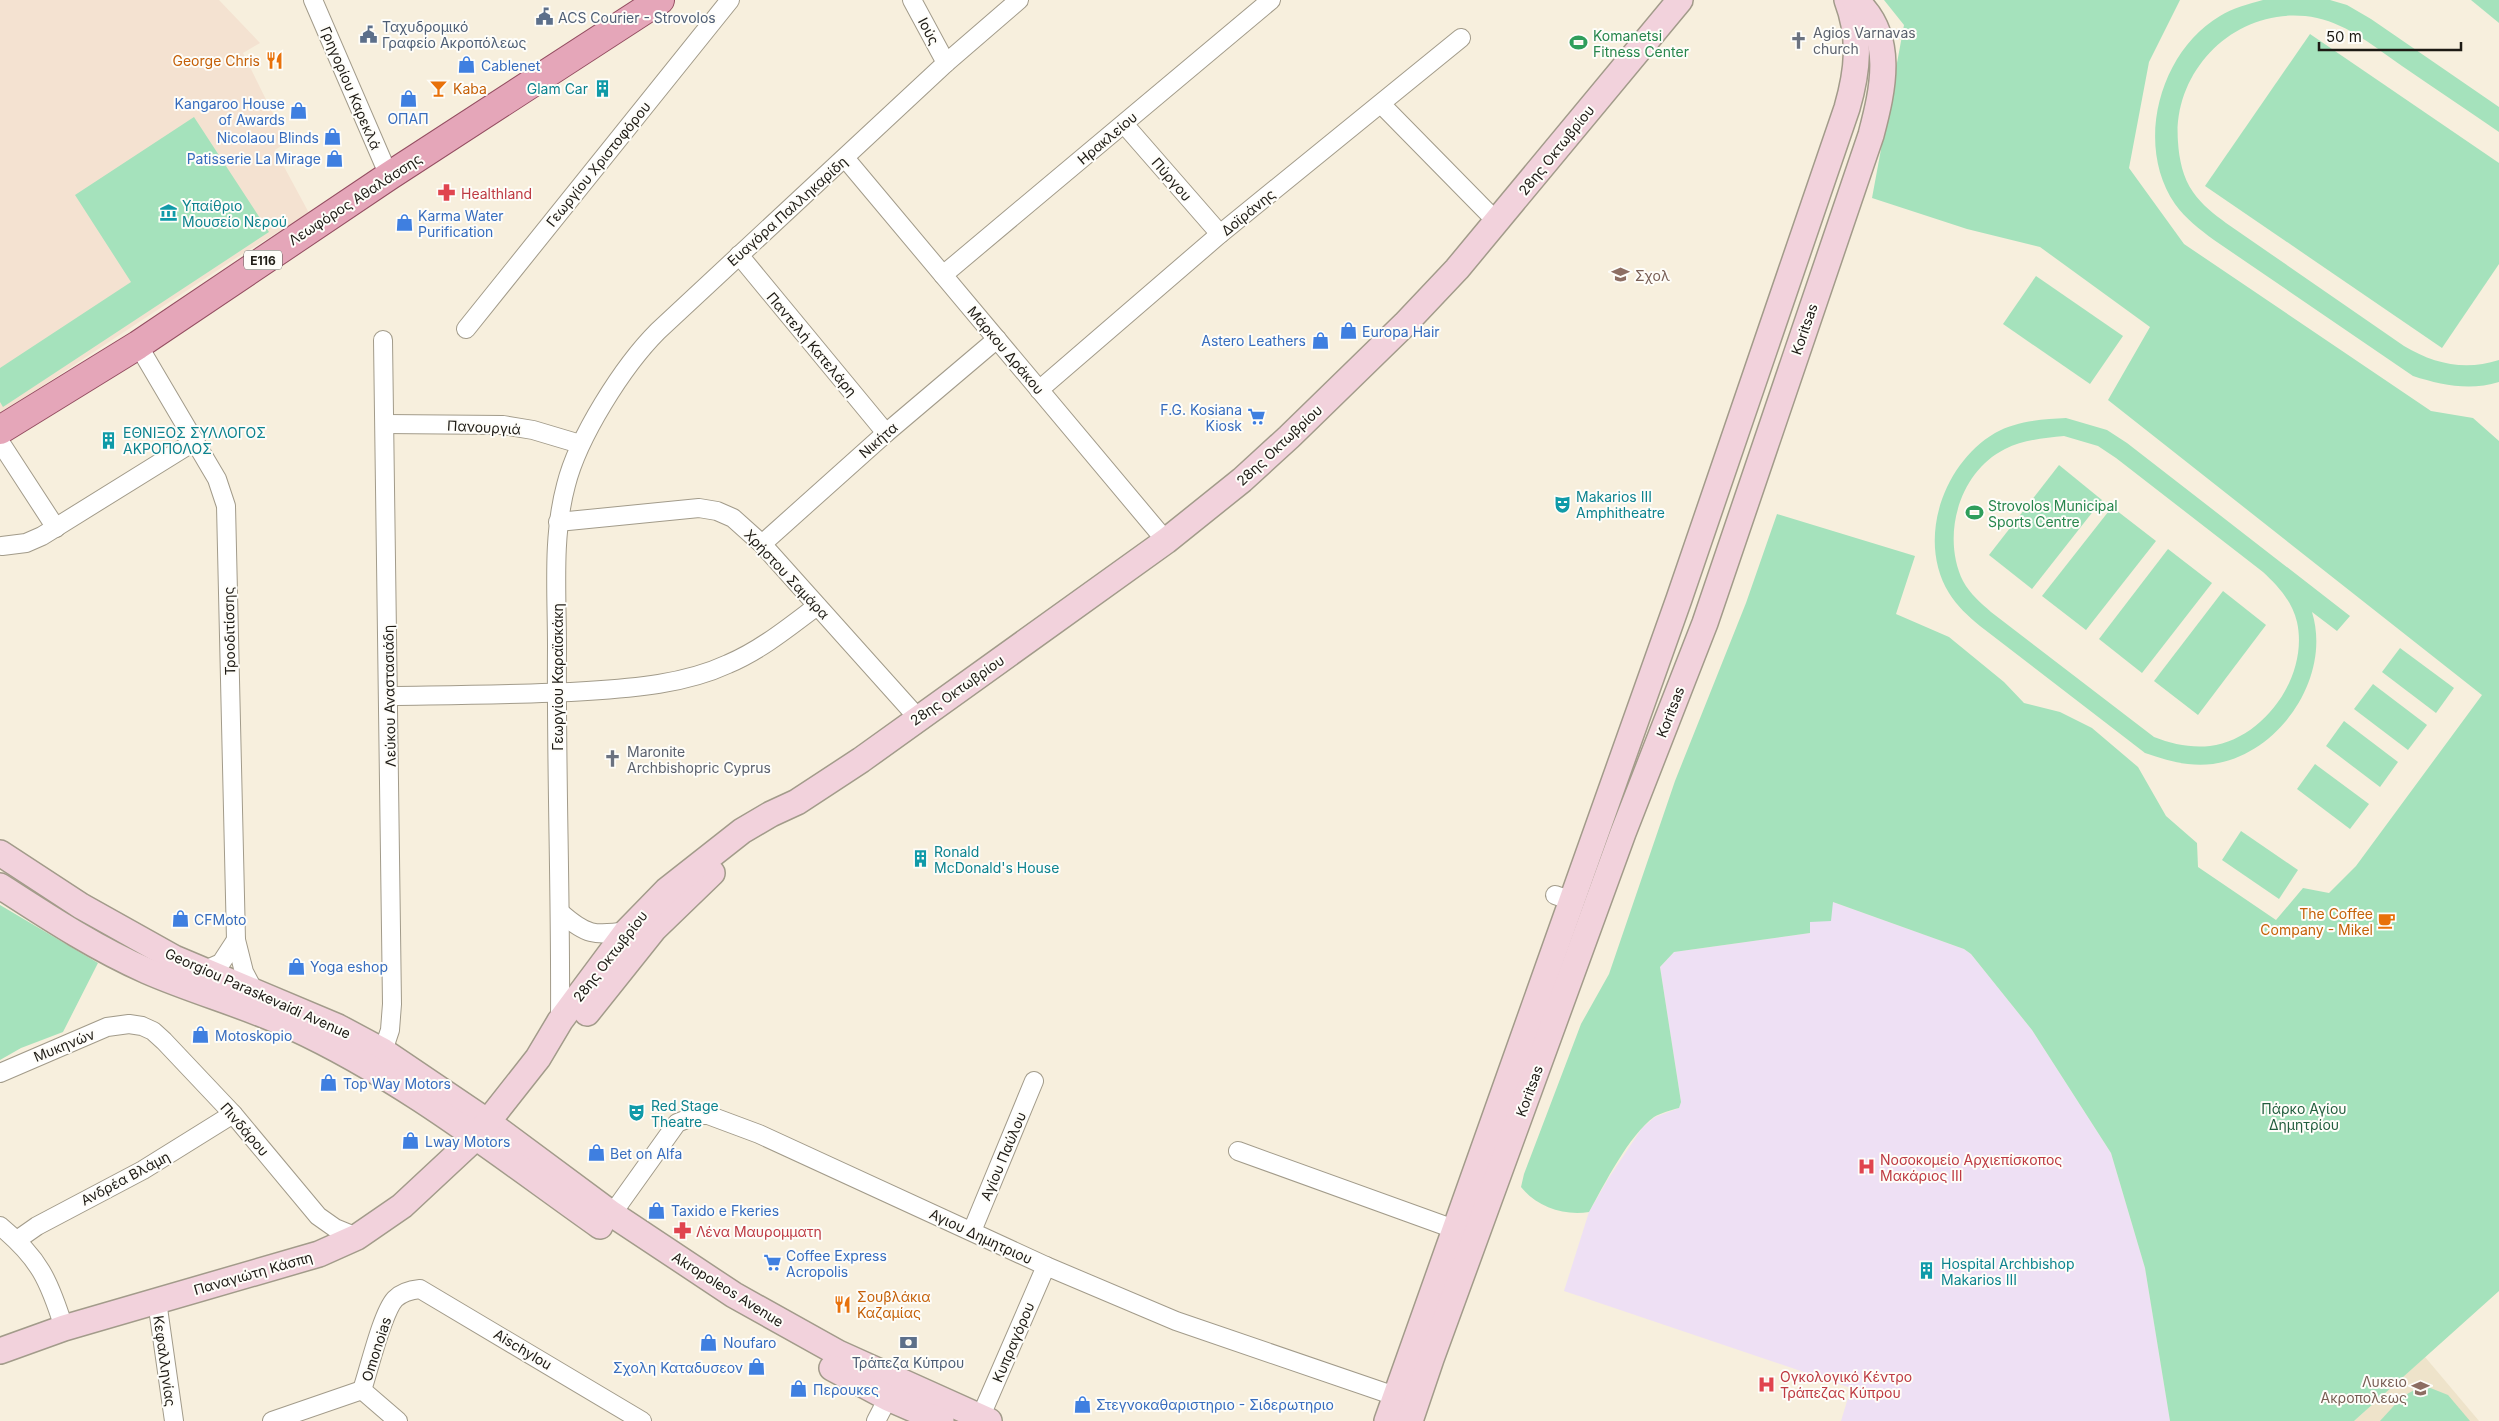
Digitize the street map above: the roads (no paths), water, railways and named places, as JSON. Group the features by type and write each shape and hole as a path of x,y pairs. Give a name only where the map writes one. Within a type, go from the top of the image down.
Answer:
{"main road":[{"name":"Λεωφόρος Αθαλάσσης","path":"0,430 138,345 389,176 660,0"}],"street":[{"name":"Γεωργίου Χριστοφόρου","path":"466,329 730,0"},
{"name":"Ιούς","path":"912,0 946,63"},
{"name":"Ευαγόρα Παλληκαρίδη","path":"580,444 638,353 658,331 946,63 1019,0"},
{"name":"Ηρακλείου","path":"943,275 1271,0"},
{"name":"28ης Οκτωβρίου","path":"482,1130 538,1058 560,1020 627,931 653,903 701,861 742,831 771,814 797,802 861,760 1166,541 1242,480 1348,380 1456,269 1680,0"},
{"name":"Koritsas","path":"1387,1421 1454,1229 1564,898 1682,590 1847,108 1858,64 1854,17 1848,0"},
{"name":"Koritsas","path":"1410,1421 1434,1350 1623,833 1705,623 1871,135 1884,77 1883,56 1880,38 1873,22 1855,0"},
{"name":"Γρηγορίου Καρεκλά","path":"320,2 389,176"},
{"name":"Δοϊράνης","path":"1040,390 1220,234 1461,38"},
{"path":"1381,104 1497,222"},
{"name":"Πύργου","path":"1124,124 1220,234"},
{"name":"Μάρκου Δράκου","path":"845,158 1166,541"},
{"name":"Παντελή Κατελάρη","path":"739,255 886,433"},
{"name":"Λεύκου Αναστασιάδη","path":"383,340 392,1010 390,1030 383,1051"},
{"name":"Νικήτα","path":"762,544 886,433 997,340"},
{"name":"Τροοδιτίσσης","path":"138,345 217,479 226,506 236,940 244,972 253,989"},
{"name":"Πανουργιά","path":"385,424 503,426 533,430 580,444"},
{"path":"2,546 34,540 195,441"},
{"path":"0,442 56,528"},
{"name":"Γεωργίου Καραϊσκάκη","path":"560,1020 556,693 558,522 566,484 580,444"},
{"name":"Χρήστου Σαμάρα","path":"558,522 699,508 717,511 733,518 762,544 918,718"},
{"path":"389,696 556,693 640,687 678,680 728,665 766,643 817,606"},
{"name":"28ης Οκτωβρίου","path":"538,1058 558,1045 572,1031 654,929 675,908 734,854 775,823 797,802"},
{"name":"Georgiou Paraskevaidi Avenue","path":"0,853 81,906 174,958 203,971 253,989 338,1027 383,1051 482,1130"},
{"name":"Georgiou Paraskevaidi Avenue","path":"0,886 113,955 170,981 291,1026 364,1064 482,1130"},
{"path":"560,913 577,927 596,935 627,931"},
{"path":"203,971 221,963 229,954 236,940"},
{"name":"Μυκηνών","path":"0,1073 107,1027 129,1024"},
{"name":"Πινδάρου","path":"129,1024 142,1026 153,1031 164,1041 233,1114 318,1216 335,1228 357,1237"},
{"name":"Αγίου Παύλου","path":"972,1231 1034,1081"},
{"name":"Ανδρέα Βλάμη","path":"17,1240 37,1226 143,1170 233,1114"},
{"name":"Αγιου Δημητριου","path":"612,1214 677,1122 697,1115 708,1115 759,1134 1046,1266 1176,1321 1395,1396"},
{"name":"Akropoleos Avenue","path":"482,1130 766,1314 838,1353 984,1420"},
{"name":"Akropoleos Avenue","path":"482,1130 670,1273 758,1328 888,1398 940,1421"},
{"name":"Παναγιώτη Κάσπη","path":"0,1351 64,1328 288,1264 319,1254 357,1237 408,1201 482,1130"},
{"path":"1238,1151 1454,1229"},
{"path":"0,1226 17,1240 43,1272 51,1287 64,1328"},
{"name":"Κυπραγόρου","path":"984,1420 1046,1266"},
{"name":"Aischylou","path":"400,1294 420,1289 428,1292 642,1421"},
{"name":"Omonoias","path":"398,1421 362,1390 389,1308 400,1294"},
{"name":"Κεφαλληνίας","path":"157,1301 174,1421"},
{"path":"272,1421 362,1390"},
{"path":"876,1421 888,1398"}],"place":[{"name":"ACS Courier - Strovolos","path":"544,17"},
{"name":"Ταχυδρομικό Γραφείο Ακροπόλεως","path":"368,34"},
{"name":"Agios Varnavas church","path":"1799,40"},
{"name":"Komanetsi Fitness Center","path":"1579,43"},
{"name":"George Chris","path":"274,60"},
{"name":"Cablenet","path":"467,65"},
{"name":"Kaba","path":"439,88"},
{"name":"Glam Car","path":"602,88"},
{"name":"ΟΠΑΠ","path":"408,98"},
{"name":"Kangaroo House of Awards","path":"299,111"},
{"name":"Nicolaou Blinds","path":"333,137"},
{"name":"Patisserie La Mirage","path":"335,158"},
{"name":"Healthland","path":"447,193"},
{"name":"Υπαίθριο Μουσείο Νερού","path":"168,213"},
{"name":"Karma Water Purification","path":"404,223"},
{"name":"Σχολ","path":"1621,275"},
{"name":"Europa Hair","path":"1348,331"},
{"name":"Astero Leathers","path":"1320,340"},
{"name":"F.G. Kosiana Kiosk","path":"1256,417"},
{"name":"ΕΘΝΙΞΟΣ ΣΥΛΛΟΓΟΣ ΑΚΡΟΠΟΛΟΣ","path":"109,440"},
{"name":"Makarios III Amphitheatre","path":"1562,504"},
{"name":"Strovolos Municipal Sports Centre","path":"1974,513"},
{"name":"Maronite Archbishopric Cyprus","path":"613,759"},
{"name":"Ronald McDonald's House","path":"920,859"},
{"name":"CFMoto","path":"180,919"},
{"name":"The Coffee Company - Mikel","path":"2387,921"},
{"name":"Yoga eshop","path":"296,966"},
{"name":"Motoskopio","path":"201,1035"},
{"name":"Top Way Motors","path":"329,1083"},
{"name":"Red Stage Theatre","path":"637,1113"},
{"name":"Lway Motors","path":"411,1141"},
{"name":"Bet on Alfa","path":"596,1153"},
{"name":"Νοσοκομείο Αρχιεπίσκοπος Μακάριος ΙΙΙ","path":"1866,1167"},
{"name":"Taxido e Fkeries","path":"657,1210"},
{"name":"Λένα Μαυρομματη","path":"682,1231"},
{"name":"Coffee Express Acropolis","path":"772,1263"},
{"name":"Hospital Archbishop Makarios III","path":"1927,1271"},
{"name":"Σουβλάκια Καζαμίας","path":"843,1304"},
{"name":"Noufaro","path":"709,1342"},
{"name":"Τράπεζα Κύπρου","path":"908,1342"},
{"name":"Σχολη Καταδυσεον","path":"757,1367"},
{"name":"Ογκολογικό Κέντρο Τράπεζας Κύπρου","path":"1766,1384"},
{"name":"Περουκες","path":"799,1389"},
{"name":"Λυκειο Ακροπολεως","path":"2421,1389"},
{"name":"Στεγνοκαθαριστηριο - Σιδερωτηριο","path":"1082,1404"}],"park label":[{"name":"Πάρκο Αγίου Δημητρίου","path":"2304,1116"}]}
